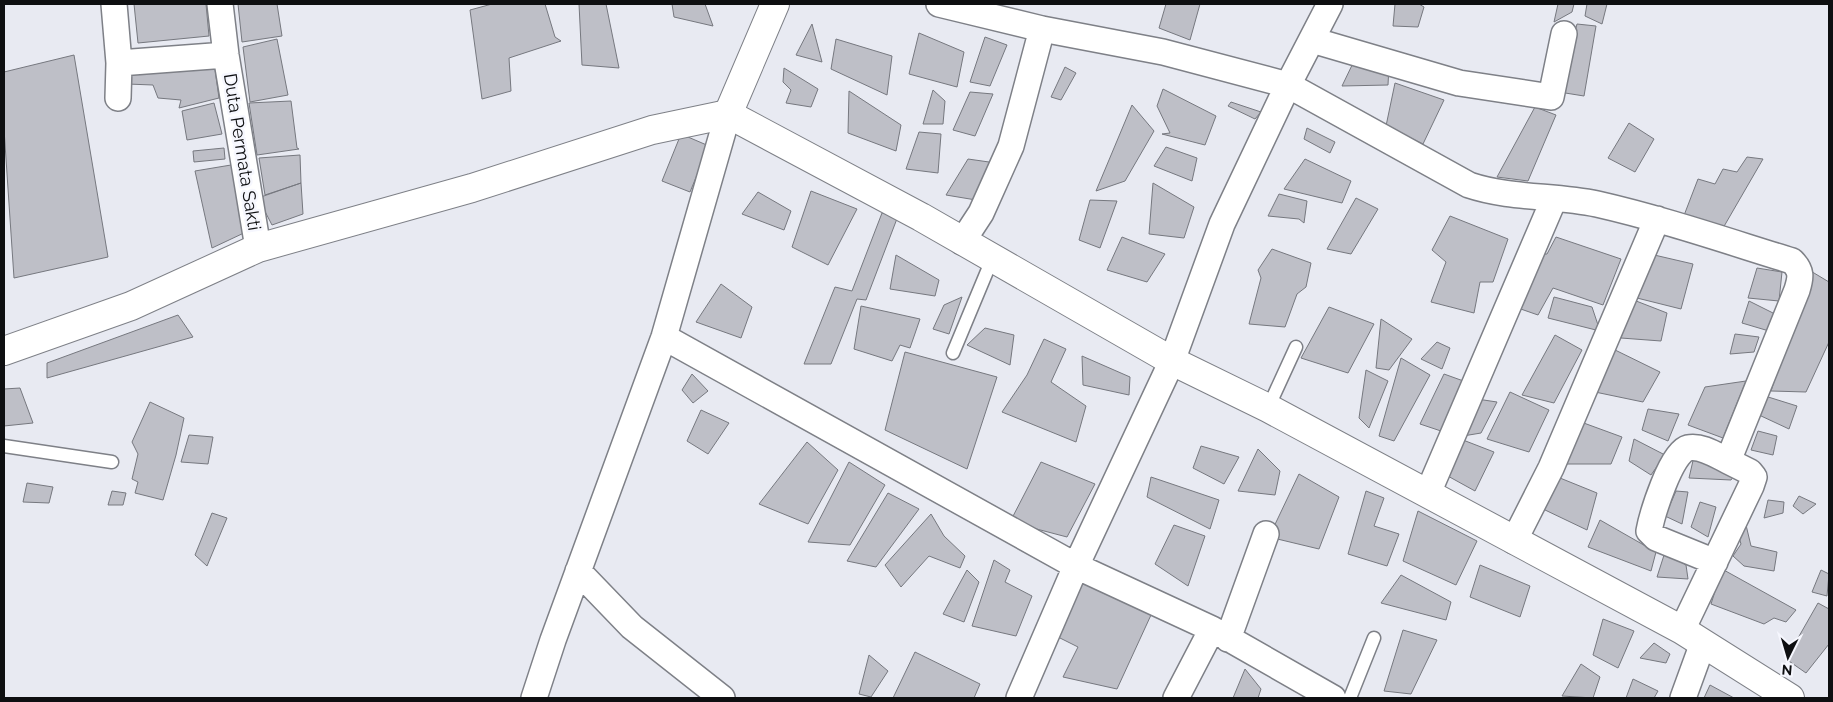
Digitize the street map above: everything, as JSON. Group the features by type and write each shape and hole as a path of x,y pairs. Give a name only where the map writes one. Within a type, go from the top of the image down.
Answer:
{"main road":[{"path":"728,114 775,4"},
{"path":"4,351 131,306 258,248 472,188 652,130 728,114 921,217 962,242 993,257 1172,362 1268,408 1692,637 1790,698"}],"street":[{"path":"114,4 119,62 118,98"},
{"name":"Duta Permata Sakti","path":"220,4 226,55 258,248"},
{"path":"939,4 1042,29 1163,52 1288,85 1469,185 1491,192 1596,204 1657,219 1792,261 1799,268 1801,276 1798,290 1728,460"},
{"path":"1019,698 1076,566 1172,362 1222,224 1288,85 1330,4"},
{"path":"962,242 981,212 1012,146 1042,29"},
{"path":"1312,40 1459,83 1550,97 1564,34"},
{"name":"Duta Permata Sakti","path":"119,62 226,55"},
{"path":"534,698 578,571 664,337 728,114"},
{"path":"1428,493 1554,199"},
{"path":"1514,540 1551,468 1657,219"},
{"path":"664,337 1076,566 1220,634 1333,698"},
{"path":"1683,698 1692,637 1715,562 1754,477 1750,472 1728,460 1698,448 1682,450 1660,493 1649,531 1656,538 1715,562"},
{"path":"1176,698 1220,634 1266,534"},
{"path":"578,571 632,627 722,698"}],"lane":[{"path":"953,353 993,257"},
{"path":"1268,408 1296,347"},
{"path":"4,446 112,462"},
{"path":"1350,698 1374,638"}],"building":[{"path":"134,4 206,4 209,36 138,43"},
{"path":"238,4 277,4 282,36 242,42"},
{"path":"492,4 545,4 555,37 561,41 509,58 511,91 482,99 470,10"},
{"path":"579,4 606,4 619,68 582,65"},
{"path":"672,4 705,4 713,26 674,17"},
{"path":"1166,4 1200,4 1190,40 1159,28"},
{"path":"1395,4 1419,4 1424,7 1418,27 1393,26"},
{"path":"1558,4 1574,4 1572,12 1554,22"},
{"path":"1587,4 1607,4 1602,24 1585,16"},
{"path":"812,24 822,62 796,55"},
{"path":"1577,24 1596,26 1584,96 1559,92"},
{"path":"919,33 964,52 957,87 909,74"},
{"path":"985,37 1007,45 990,86 970,82"},
{"path":"277,39 288,95 250,102 243,47"},
{"path":"836,39 892,56 887,95 831,69"},
{"path":"74,55 108,257 14,278 4,129 4,72"},
{"path":"1355,59 1389,65 1388,85 1342,86"},
{"path":"214,62 219,98 179,108 181,100 158,98 153,85 127,84 128,70"},
{"path":"1065,67 1076,73 1061,100 1051,97"},
{"path":"784,68 818,89 811,107 786,103 791,90 783,82"},
{"path":"1395,83 1444,100 1423,144 1386,126"},
{"path":"1163,89 1216,116 1205,145 1162,134 1170,133 1157,106"},
{"path":"933,90 945,101 943,124 923,124"},
{"path":"849,91 901,125 896,151 848,133"},
{"path":"970,92 993,94 975,136 953,130"},
{"path":"291,101 297,148 299,149 257,155 249,103"},
{"path":"1231,102 1261,112 1255,119 1228,106"},
{"path":"214,103 222,134 187,140 182,111"},
{"path":"1132,105 1154,131 1125,181 1096,191"},
{"path":"1535,107 1556,115 1528,181 1497,177"},
{"path":"1629,123 1654,139 1635,172 1608,158"},
{"path":"1307,128 1335,142 1330,153 1304,139"},
{"path":"919,132 941,134 938,173 906,169"},
{"path":"681,134 709,146 690,192 662,181"},
{"path":"1166,147 1197,158 1192,181 1154,166"},
{"path":"224,148 225,159 194,162 193,151"},
{"path":"300,155 301,183 265,195 259,158"},
{"path":"1747,157 1763,159 1719,235 1683,218 1698,179 1715,184 1723,169 1737,172"},
{"path":"968,159 996,163 976,200 946,195"},
{"path":"1305,159 1351,181 1342,203 1284,189"},
{"path":"237,164 246,232 212,248 195,171"},
{"path":"301,183 303,214 272,225 258,198"},
{"path":"1153,183 1194,207 1184,238 1149,234"},
{"path":"811,191 857,209 828,265 792,247"},
{"path":"758,192 791,211 784,230 742,214"},
{"path":"1279,194 1307,201 1304,223 1299,219 1268,216"},
{"path":"1356,198 1378,209 1351,254 1327,249"},
{"path":"1090,200 1117,201 1100,248 1079,240"},
{"path":"882,213 898,216 866,300 857,299 831,364 804,364 835,287 852,291"},
{"path":"1450,216 1508,239 1493,282 1480,282 1474,313 1431,302 1446,262 1432,250"},
{"path":"1122,237 1165,254 1147,282 1107,270"},
{"path":"1556,237 1621,259 1603,305 1553,288 1538,315 1515,307 1540,254 1547,254"},
{"path":"1272,249 1311,263 1306,287 1297,294 1285,327 1249,324 1261,278 1258,270"},
{"path":"1650,254 1693,264 1681,309 1633,297"},
{"path":"896,255 939,280 935,296 890,289"},
{"path":"1757,268 1782,272 1779,301 1748,298"},
{"path":"1809,270 1829,282 1829,342 1806,392 1771,391"},
{"path":"721,284 752,307 741,338 696,322"},
{"path":"962,297 949,334 933,329 944,305"},
{"path":"1554,297 1592,307 1600,331 1548,318"},
{"path":"1631,299 1667,313 1661,341 1621,338"},
{"path":"1749,301 1777,315 1769,331 1742,323"},
{"path":"861,306 920,319 910,348 900,345 892,361 854,349"},
{"path":"1329,307 1374,324 1348,373 1301,358"},
{"path":"178,315 193,337 47,378 47,363"},
{"path":"1381,319 1412,339 1389,370 1376,368"},
{"path":"985,328 1014,335 1010,365 967,345"},
{"path":"1735,334 1759,337 1754,352 1730,354"},
{"path":"1555,335 1582,350 1554,403 1522,395"},
{"path":"1044,339 1066,349 1051,382 1086,406 1076,442 1002,412 1027,375"},
{"path":"1437,342 1450,348 1442,369 1421,359"},
{"path":"1611,348 1660,372 1643,402 1595,392"},
{"path":"905,352 997,377 967,469 885,430"},
{"path":"1082,356 1130,377 1129,395 1083,385"},
{"path":"1401,358 1430,375 1394,441 1379,436"},
{"path":"1366,370 1388,381 1369,428 1359,418"},
{"path":"692,374 708,391 693,403 682,390"},
{"path":"1444,374 1469,383 1447,433 1420,424"},
{"path":"1746,381 1723,438 1688,425 1705,387"},
{"path":"20,388 33,423 4,426 4,389"},
{"path":"1510,392 1549,410 1529,452 1487,439"},
{"path":"1765,396 1797,406 1789,429 1759,415"},
{"path":"1477,399 1497,402 1481,433 1463,436"},
{"path":"150,402 184,418 163,500 135,493 138,482 132,479 138,454 132,442"},
{"path":"1648,409 1679,414 1668,441 1642,430"},
{"path":"701,410 729,423 708,454 687,441"},
{"path":"1581,422 1622,437 1611,464 1560,464"},
{"path":"1758,431 1777,436 1773,455 1751,450"},
{"path":"189,435 213,437 208,464 181,462"},
{"path":"1634,439 1665,455 1651,475 1629,461"},
{"path":"1463,440 1494,452 1475,491 1446,475"},
{"path":"807,442 838,470 808,524 759,504"},
{"path":"1201,446 1239,457 1224,484 1193,468"},
{"path":"1258,449 1280,471 1275,495 1238,491"},
{"path":"1695,452 1736,473 1731,480 1689,478"},
{"path":"849,462 885,485 850,545 808,542"},
{"path":"1041,462 1095,484 1067,537 1010,522"},
{"path":"1299,474 1339,497 1319,549 1269,537"},
{"path":"1151,477 1219,500 1210,529 1147,497"},
{"path":"1560,478 1597,493 1587,530 1543,509"},
{"path":"27,483 53,487 49,503 23,502"},
{"path":"112,491 126,493 123,505 108,505"},
{"path":"1366,491 1384,498 1374,526 1399,534 1387,566 1348,554"},
{"path":"1676,491 1688,492 1682,524 1665,516"},
{"path":"888,493 919,509 876,567 847,561"},
{"path":"1799,496 1816,504 1803,514 1793,506"},
{"path":"1768,500 1784,502 1783,513 1764,518"},
{"path":"1700,502 1716,507 1708,537 1691,527"},
{"path":"1418,511 1477,541 1456,585 1403,561"},
{"path":"212,513 227,518 207,566 195,555"},
{"path":"931,514 944,536 965,556 960,568 929,556 901,587 885,565"},
{"path":"1600,520 1656,552 1651,571 1588,547"},
{"path":"1735,524 1746,525 1751,546 1777,552 1774,571 1744,566 1733,556 1741,544"},
{"path":"1174,525 1205,536 1188,586 1155,564"},
{"path":"1665,552 1686,565 1688,579 1657,577"},
{"path":"994,560 1010,570 1005,582 1032,596 1016,636 972,626"},
{"path":"1480,565 1530,586 1520,617 1470,597"},
{"path":"1722,569 1796,610 1786,622 1774,618 1764,624 1711,604"},
{"path":"967,570 979,582 964,622 943,614"},
{"path":"1821,570 1829,574 1827,596 1812,592"},
{"path":"1401,575 1451,602 1446,620 1381,603"},
{"path":"1084,576 1151,615 1117,689 1063,677 1078,647 1054,635"},
{"path":"1818,603 1829,609 1829,644 1806,673 1786,659"},
{"path":"1603,619 1634,631 1618,668 1593,655"},
{"path":"1403,630 1437,640 1411,694 1384,691"},
{"path":"1654,643 1670,654 1666,663 1640,658"},
{"path":"915,652 980,684 974,698 893,698"},
{"path":"869,655 888,671 871,697 859,694"},
{"path":"1581,664 1600,677 1593,698 1562,696"},
{"path":"1245,669 1261,689 1258,698 1233,698"},
{"path":"1633,679 1658,691 1654,698 1626,698"},
{"path":"1710,685 1734,698 1704,698"}]}
